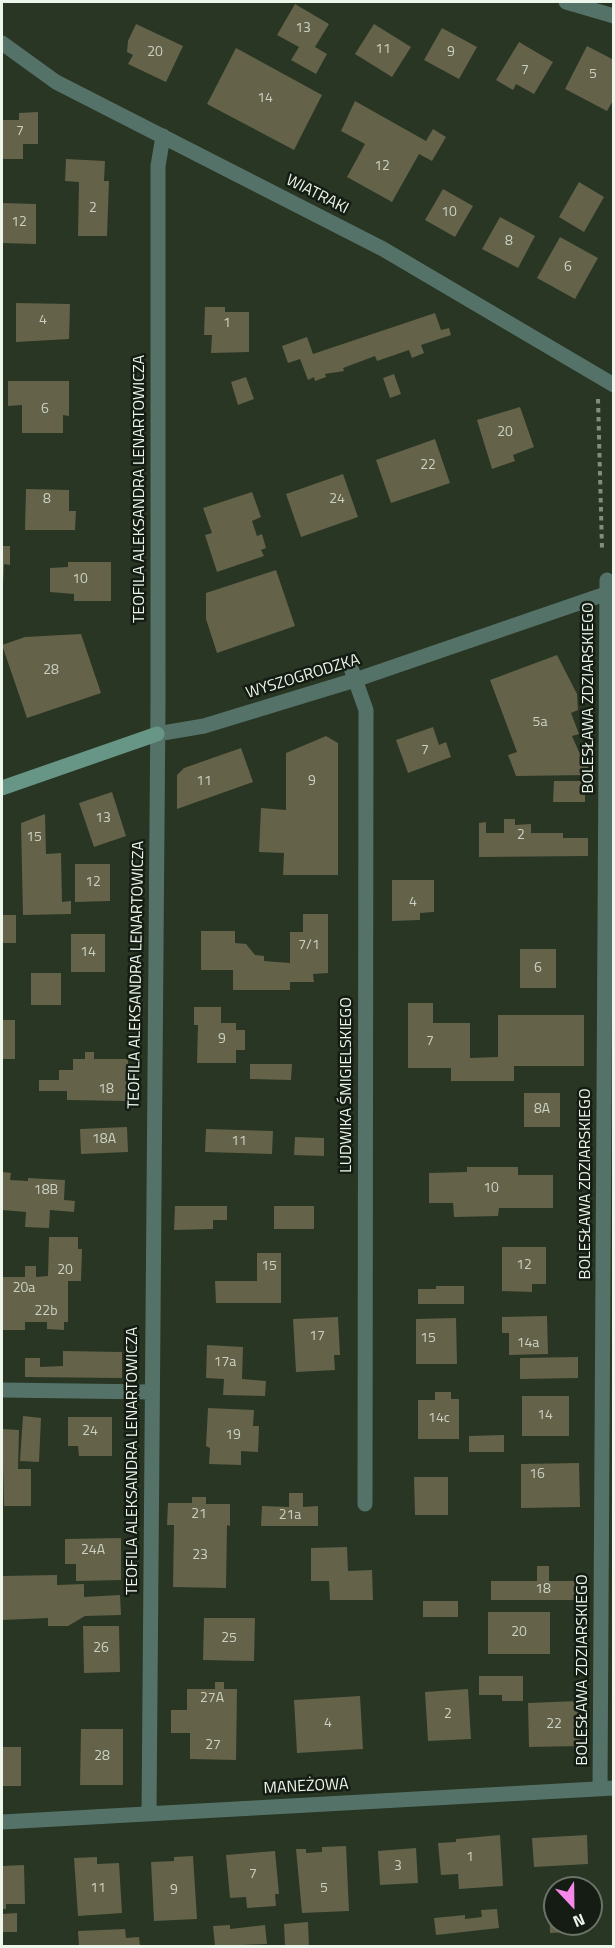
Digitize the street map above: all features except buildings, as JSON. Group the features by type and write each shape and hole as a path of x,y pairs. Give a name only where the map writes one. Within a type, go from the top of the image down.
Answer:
{"street":[{"path":"566,2 614,16"},
{"name":"WIATRAKI","path":"2,43 57,82 383,249 611,384"},
{"name":"TEOFILA ALEKSANDRA LENARTOWICZA","path":"149,1814 157,734 158,166 163,136"},
{"name":"WYSZOGRODZKA","path":"2,788 157,734 204,726 609,588"},
{"name":"BOLESŁAWA ZDZIARSKIEGO","path":"607,1788 609,588"},
{"name":"LUDWIKA ŚMIGIELSKIEGO","path":"353,674 366,710 364,1504"},
{"path":"2,1390 151,1392"},
{"name":"MANEŻOWA","path":"2,1822 607,1788"}],"path":[{"path":"602,548 598,398 611,384"}]}
